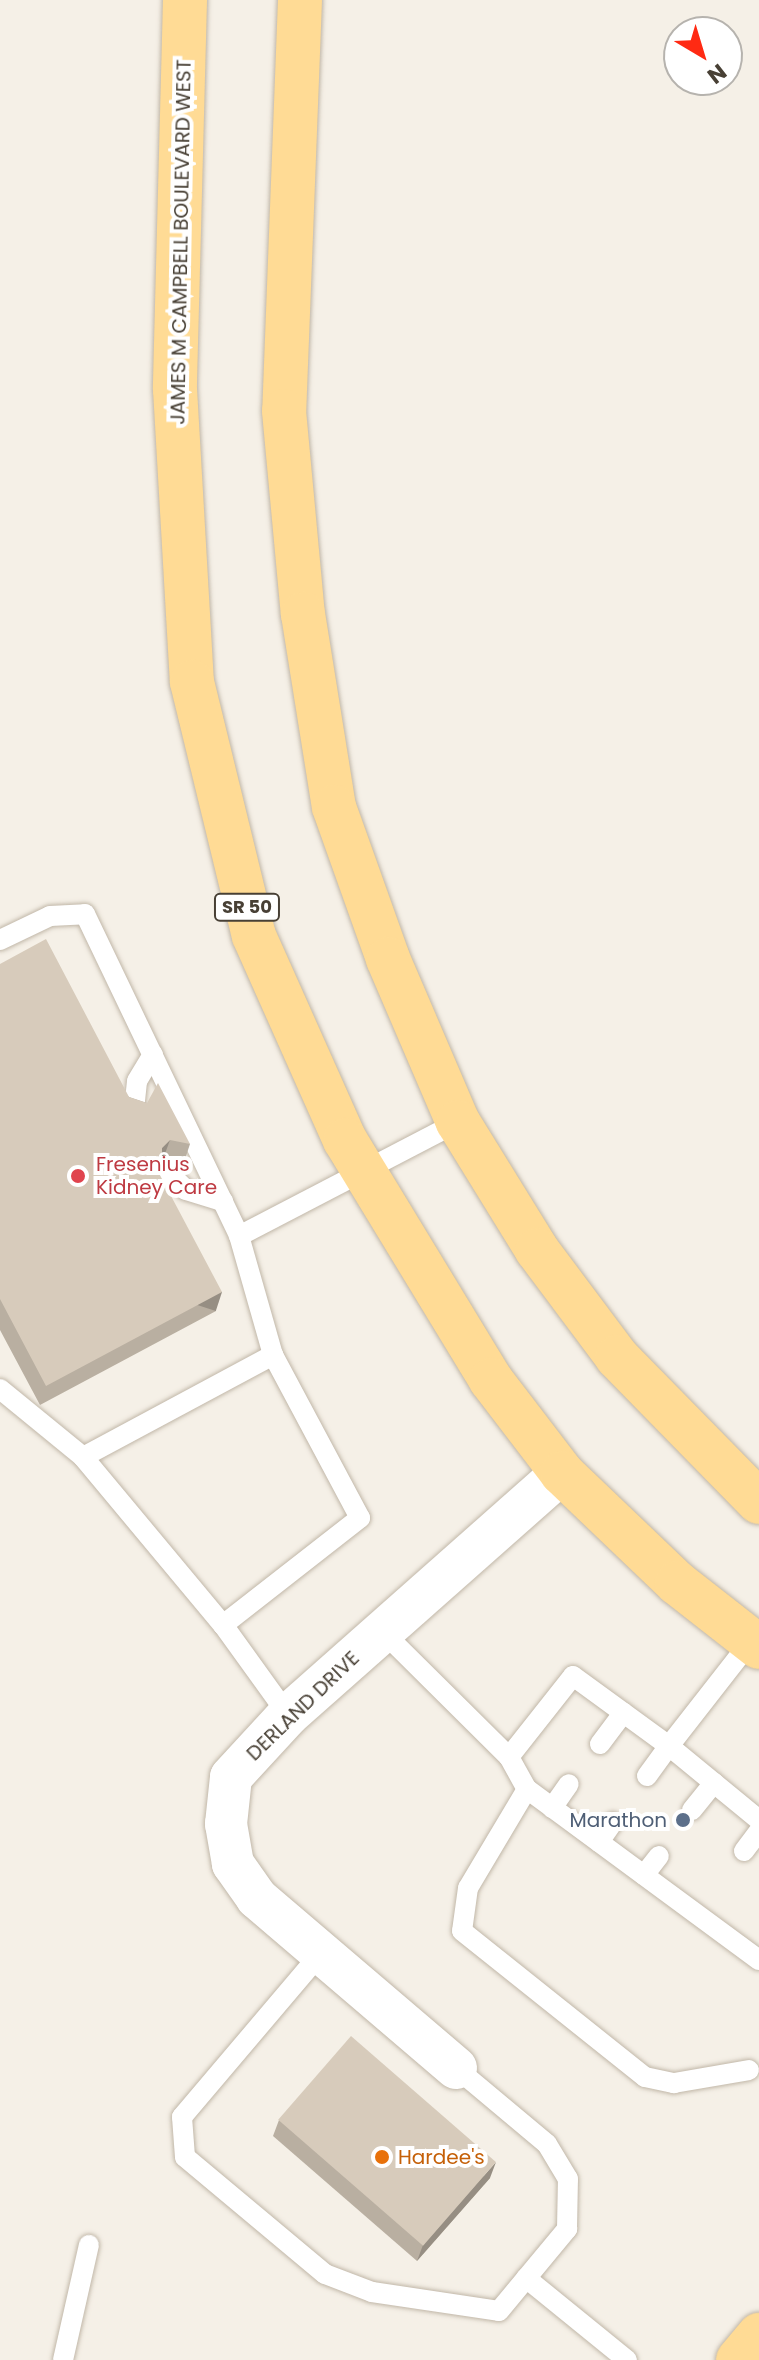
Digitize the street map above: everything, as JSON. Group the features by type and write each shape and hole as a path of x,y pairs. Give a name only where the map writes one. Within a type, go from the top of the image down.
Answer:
{"main road":[{"name":"JAMES M CAMPBELL BOULEVARD WEST","path":"185,0 175,389 192,682 254,936 363,1168 491,1380 562,1473 677,1583 755,1644"},
{"path":"300,0 284,411 303,614 334,807 388,959 458,1122 537,1250 617,1357 759,1502"},
{"path":"738,2360 759,2335"}],"street":[{"name":"DERLAND DRIVE","path":"456,2068 257,1898 233,1864 226,1824 231,1777 288,1715 562,1473"}],"lane":[{"path":"0,940 50,916 85,914 239,1236 273,1355 360,1518 223,1625"},
{"path":"134,1110 137,1081 153,1054"},
{"path":"239,1236 363,1168 458,1122"},
{"path":"167,1171 186,1190 223,1201"},
{"path":"83,1457 273,1355"},
{"path":"0,1389 83,1457 223,1625 288,1715"},
{"path":"383,1632 509,1757 527,1789 644,1875 702,1905 753,1947"},
{"path":"647,1776 755,1644"},
{"path":"509,1757 573,1676 669,1746 759,1820"},
{"path":"600,1744 623,1713"},
{"path":"692,1810 714,1783"},
{"path":"552,1808 569,1784"},
{"path":"527,1789 468,1888 462,1931 645,2077 674,2083 756,2069"},
{"path":"599,1842 613,1822"},
{"path":"744,1851 759,1831"},
{"path":"644,1875 659,1856"},
{"path":"321,1953 182,2117 185,2157 325,2274 372,2292 499,2311 567,2229 568,2179 547,2144 456,2068"},
{"path":"63,2360 89,2245"},
{"path":"526,2278 627,2360"}],"building":[{"name":"Fresenius Kidney Care","path":"46,939 129,1097 147,1103 158,1083 190,1144 170,1140 162,1148 162,1158 153,1162 222,1292 46,1386 0,1299 0,964"},
{"name":"Hardee's","path":"351,2036 496,2162 423,2246 278,2120"}],"place":[{"name":"Fresenius Kidney Care","path":"78,1176"},
{"name":"Marathon","path":"683,1820"},
{"name":"Hardee's","path":"382,2157"}]}
